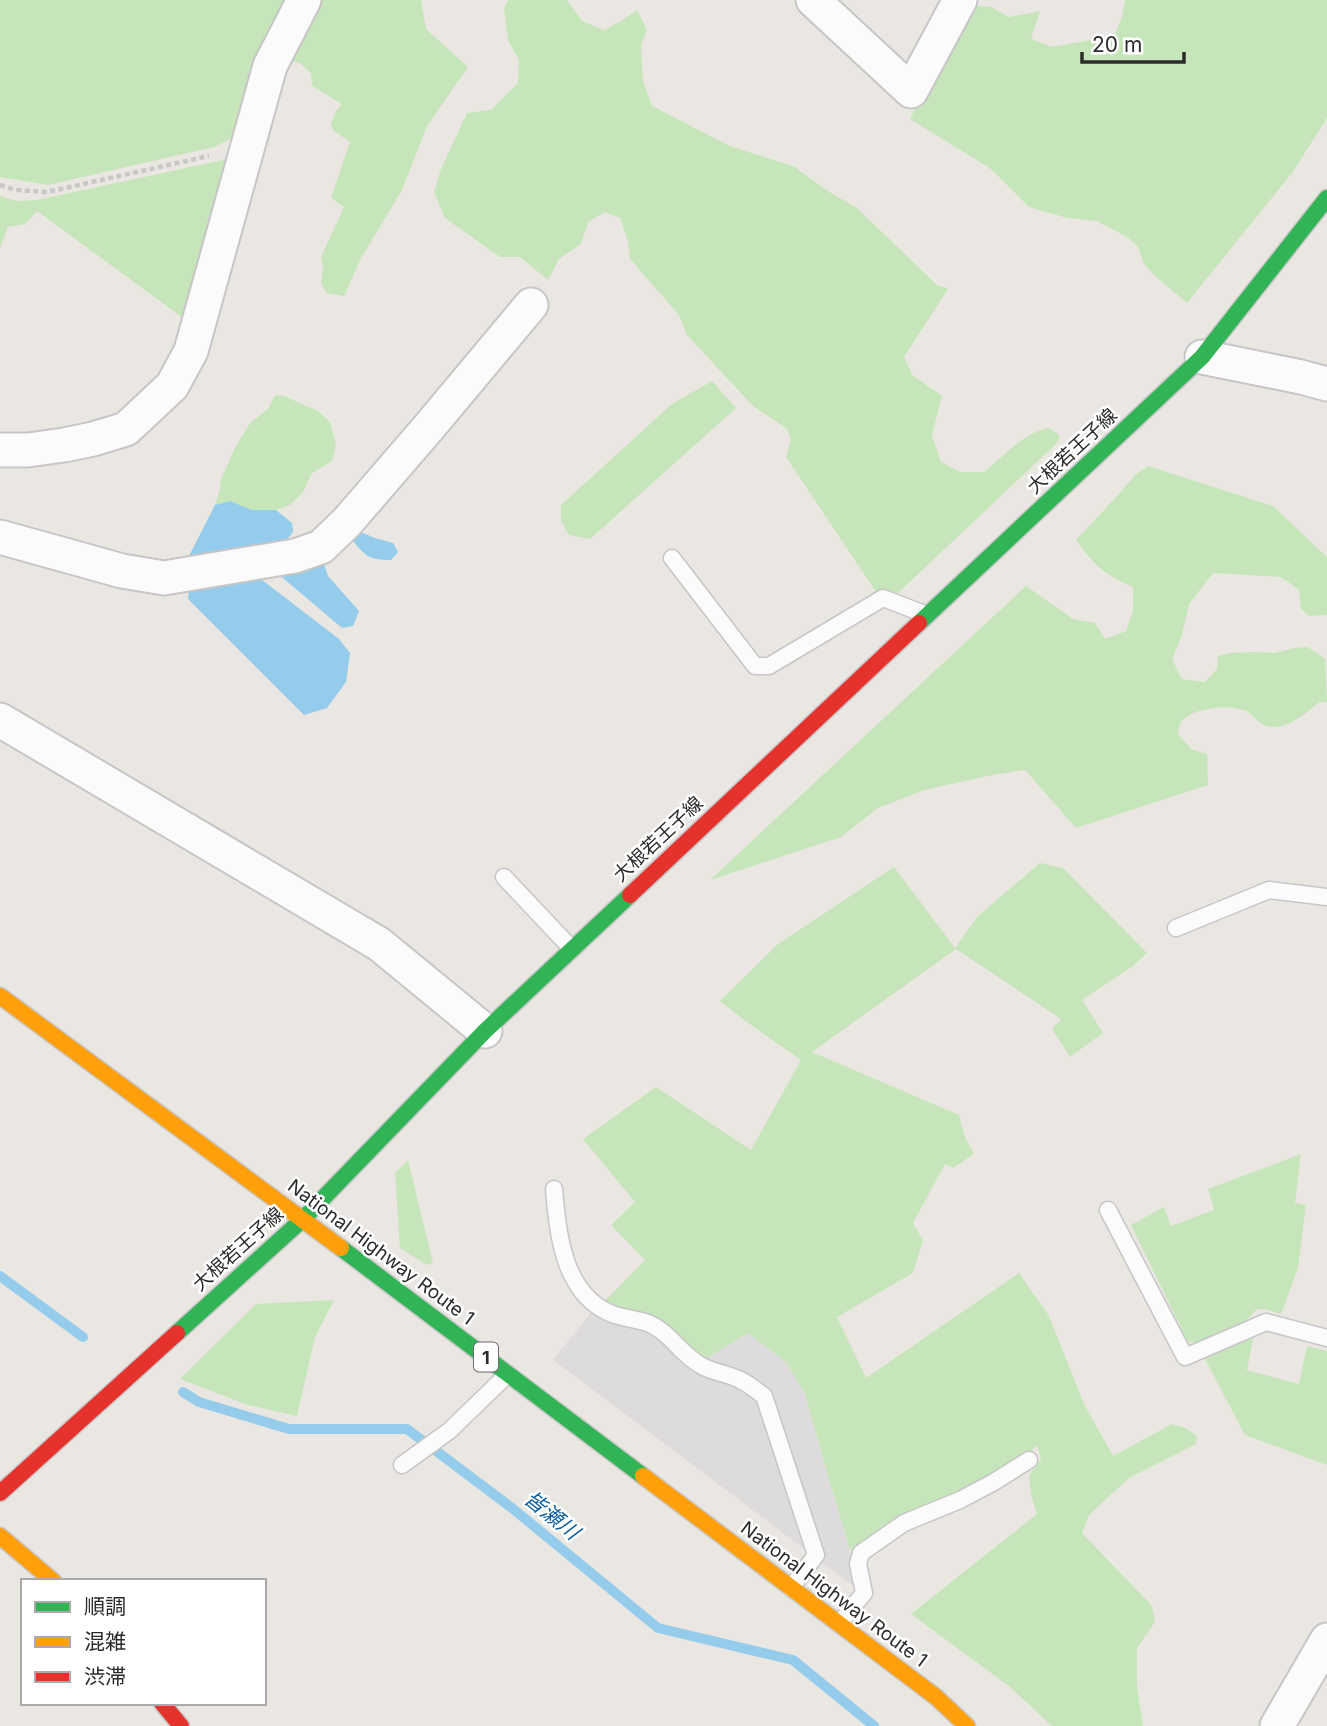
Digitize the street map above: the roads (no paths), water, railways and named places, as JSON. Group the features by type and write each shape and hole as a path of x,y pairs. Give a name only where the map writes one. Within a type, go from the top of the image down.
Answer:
{"main road":[{"name":"大根若王子線","path":"0,1493 303,1219 485,1031 1202,357 1327,198"},
{"name":"National Highway Route 1","path":"0,996 303,1219 936,1697 967,1726"},
{"path":"0,1536 51,1579"},
{"path":"164,1705 181,1726"}],"street":[{"path":"0,450 29,450 64,445 126,429 172,386 191,351 270,66 304,0"},
{"path":"814,0 911,91 960,0"},
{"path":"0,537 122,571 164,578 295,556 321,547 355,513 531,304"},
{"path":"1202,357 1327,384"},
{"path":"0,720 379,944 485,1031"},
{"path":"1277,1726 1327,1640"}],"lane":[{"path":"672,558 755,666 769,666 883,598 928,615"},
{"path":"504,877 572,949"},
{"path":"1176,928 1269,890 1327,897"},
{"path":"554,1189 565,1262 579,1287 595,1305 612,1314 649,1324 670,1337 688,1357 703,1366 744,1381 764,1396 816,1555 791,1588"},
{"path":"1108,1210 1185,1357 1266,1322 1327,1338"},
{"path":"402,1465 449,1431 508,1374"},
{"path":"839,1624 864,1593 858,1564 861,1553 904,1522 960,1500 1029,1460"}],"water":[{"path":"230,501 252,510 276,510 292,523 293,532 283,545 189,556 215,505"},
{"path":"356,530 393,543 398,552 391,560 368,556 351,539"},
{"path":"322,558 328,576 359,611 353,626 342,628 277,573"},
{"path":"253,573 339,639 350,653 346,682 327,708 304,715 188,599 190,582"}],"waterway":[{"name":"皆瀬川","path":"0,1276 83,1337"},
{"name":"皆瀬川","path":"183,1392 199,1402 289,1429 407,1429 512,1508 658,1628 793,1660 874,1726"}]}
